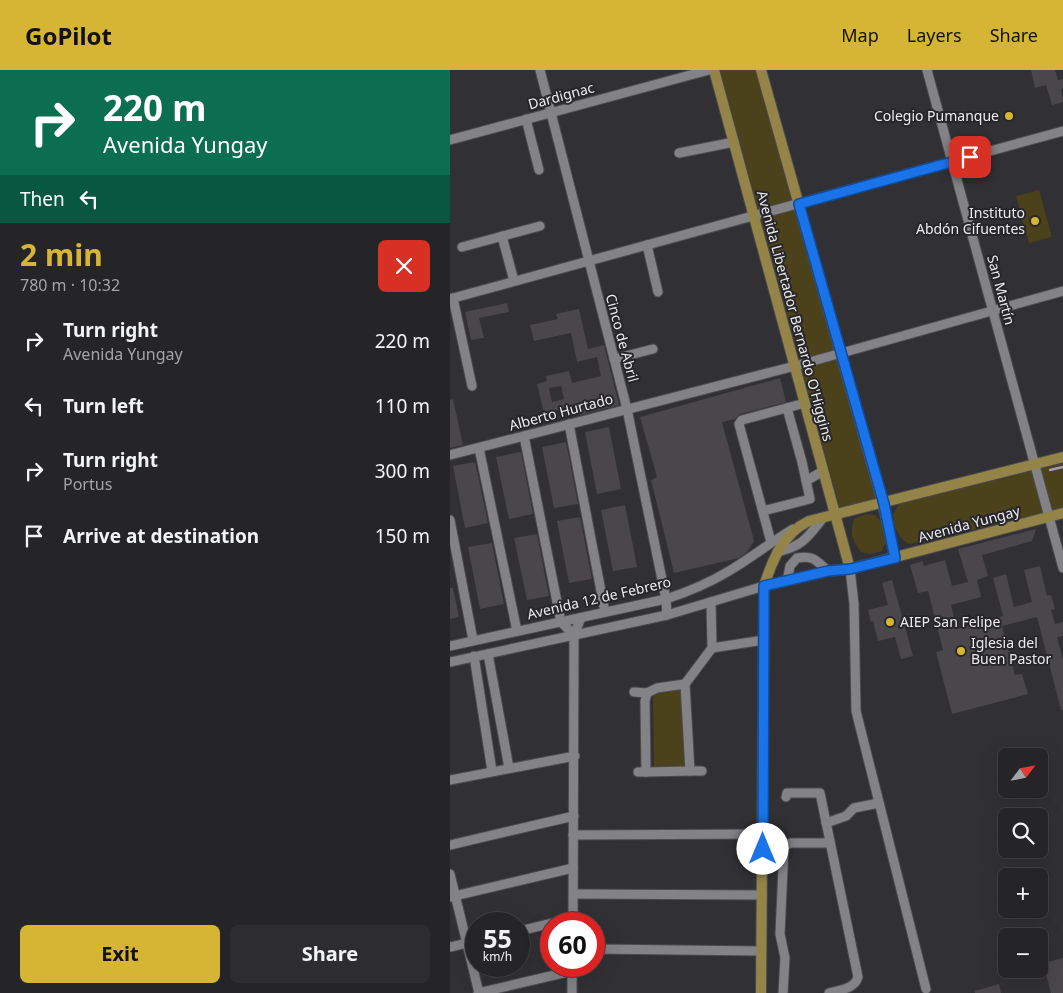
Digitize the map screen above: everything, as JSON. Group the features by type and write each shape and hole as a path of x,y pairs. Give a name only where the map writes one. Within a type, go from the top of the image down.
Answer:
{"main road":[{"name":"Avenida Libertador Bernardo O'Higgins","path":"714,70 850,569"},
{"path":"761,70 884,504 895,558"},
{"path":"761,993 764,586 777,552 798,526 809,521 884,504 1063,457"},
{"name":"Avenida Yungay","path":"764,586 828,571 850,569 1063,513"}],"street":[{"name":"Cinco de Abril","path":"540,70 627,409 666,599 667,614"},
{"name":"Dardignac","path":"450,140 709,70"},
{"name":"San Martín","path":"927,70 1063,568"},
{"path":"526,119 539,170"},
{"path":"472,386 452,298 1063,131"},
{"path":"679,153 734,142"},
{"path":"462,247 540,226"},
{"path":"502,236 514,281"},
{"path":"647,245 658,292"},
{"name":"Alberto Hurtado","path":"450,456 795,366 1063,291"},
{"path":"614,359 653,350"},
{"path":"771,542 739,424 742,420 805,403"},
{"path":"763,511 810,499 787,408"},
{"path":"569,424 605,612"},
{"path":"524,436 561,622 574,635"},
{"path":"480,448 517,631"},
{"path":"806,481 823,471"},
{"path":"777,552 792,548 807,538 822,518"},
{"path":"450,520 473,640"},
{"name":"Avenida 12 de Febrero","path":"450,646 666,599 690,591 729,572 771,542 798,526"},
{"path":"787,581 790,566 797,558 809,556 817,560 828,571"},
{"path":"850,569 854,604 856,711 926,989"},
{"path":"450,662 667,614 764,586"},
{"path":"690,771 685,684 712,648 711,602"},
{"path":"573,912 574,635 582,618"},
{"path":"712,648 764,640"},
{"path":"488,654 509,768"},
{"path":"474,656 492,771"},
{"path":"634,692 647,693 657,688 685,684"},
{"path":"647,693 642,772 702,771"},
{"path":"450,780 575,756"},
{"path":"786,797 787,792 820,793 858,977 856,983 852,986 829,993"},
{"path":"826,823 846,816 854,808 879,803"},
{"path":"450,845 574,816"},
{"path":"573,835 763,834"},
{"path":"783,993 785,958 780,934 784,846 791,843 830,843"},
{"path":"453,897 574,868"},
{"path":"450,874 453,897 465,936"},
{"path":"574,894 762,895"},
{"path":"450,947 465,943"},
{"path":"605,949 761,951"},
{"path":"474,977 478,993 540,977"},
{"path":"572,977 572,993"}],"shaded area":[{"path":"720,70 759,70 877,503 842,511 839,505"},
{"path":"1039,190 1052,237 1029,243 1016,196"},
{"path":"1063,463 1063,508 909,544 897,531 893,514 899,504"},
{"path":"865,514 875,515 885,528 887,536 882,551 870,554 861,552 855,544 852,532 854,519"},
{"path":"681,689 686,769 654,768 653,694"}],"building":[{"path":"1031,70 1055,70 1058,80 1063,79 1063,88 1061,89 1063,102 1052,105 1046,85 1035,88"},
{"path":"507,303 509,312 479,318 484,338 471,340 465,312"},
{"path":"579,309 588,349 604,345 619,405 580,415 577,405 544,413 537,384 547,381 546,376 569,371 572,383 601,376 597,357 577,362 571,333 534,341 530,325 558,319 556,314","holes":["561,386 564,399 552,402 549,388"]},
{"path":"780,378 786,402 740,414 735,419 722,422 754,541 747,552 739,558 674,573 651,480 657,477 640,417"},
{"path":"453,399 463,445 450,448 450,400"},
{"path":"609,427 621,489 597,494 585,432"},
{"path":"566,442 578,504 554,508 542,447"},
{"path":"521,452 533,514 509,519 496,457"},
{"path":"475,462 488,523 465,528 453,466"},
{"path":"625,505 637,567 613,571 601,510"},
{"path":"580,517 592,579 569,583 557,521"},
{"path":"1036,529 1032,541 982,555 988,576 977,580 981,597 951,605 957,629 1003,616 993,578 1006,574 1014,607 1032,602 1024,570 1040,566 1047,596 1051,595 1055,609 1051,610 1055,624 1063,622 1063,636 1057,637 1063,660 1063,710 1061,710 1037,617 1002,626 1015,675 1022,674 1028,694 952,714 936,652 943,650 928,591 918,593 910,565 923,561 924,566 945,560 952,586 968,582 958,549"},
{"path":"537,534 549,596 527,600 514,538"},
{"path":"492,543 504,604 480,609 468,547"},
{"path":"892,580 913,656 901,659 895,637 878,641 868,610 888,605 882,583"},
{"path":"450,588 453,588 459,617 450,619"},
{"path":"1063,958 1063,993 1051,993 1047,978 1048,962"},
{"path":"999,984 1001,993 975,993 975,991"}],"waterway":[{"path":"1050,470 1063,467"}],"place":[{"name":"Colegio Pumanque","path":"1009,116"},
{"name":"Instituto Abdón Cifuentes","path":"1035,221"},
{"name":"AIEP San Felipe","path":"890,622"},
{"name":"Iglesia del Buen Pastor","path":"961,651"}],"route":[{"path":"763,849 764,586 895,558 884,504 799,204 970,157"}]}
